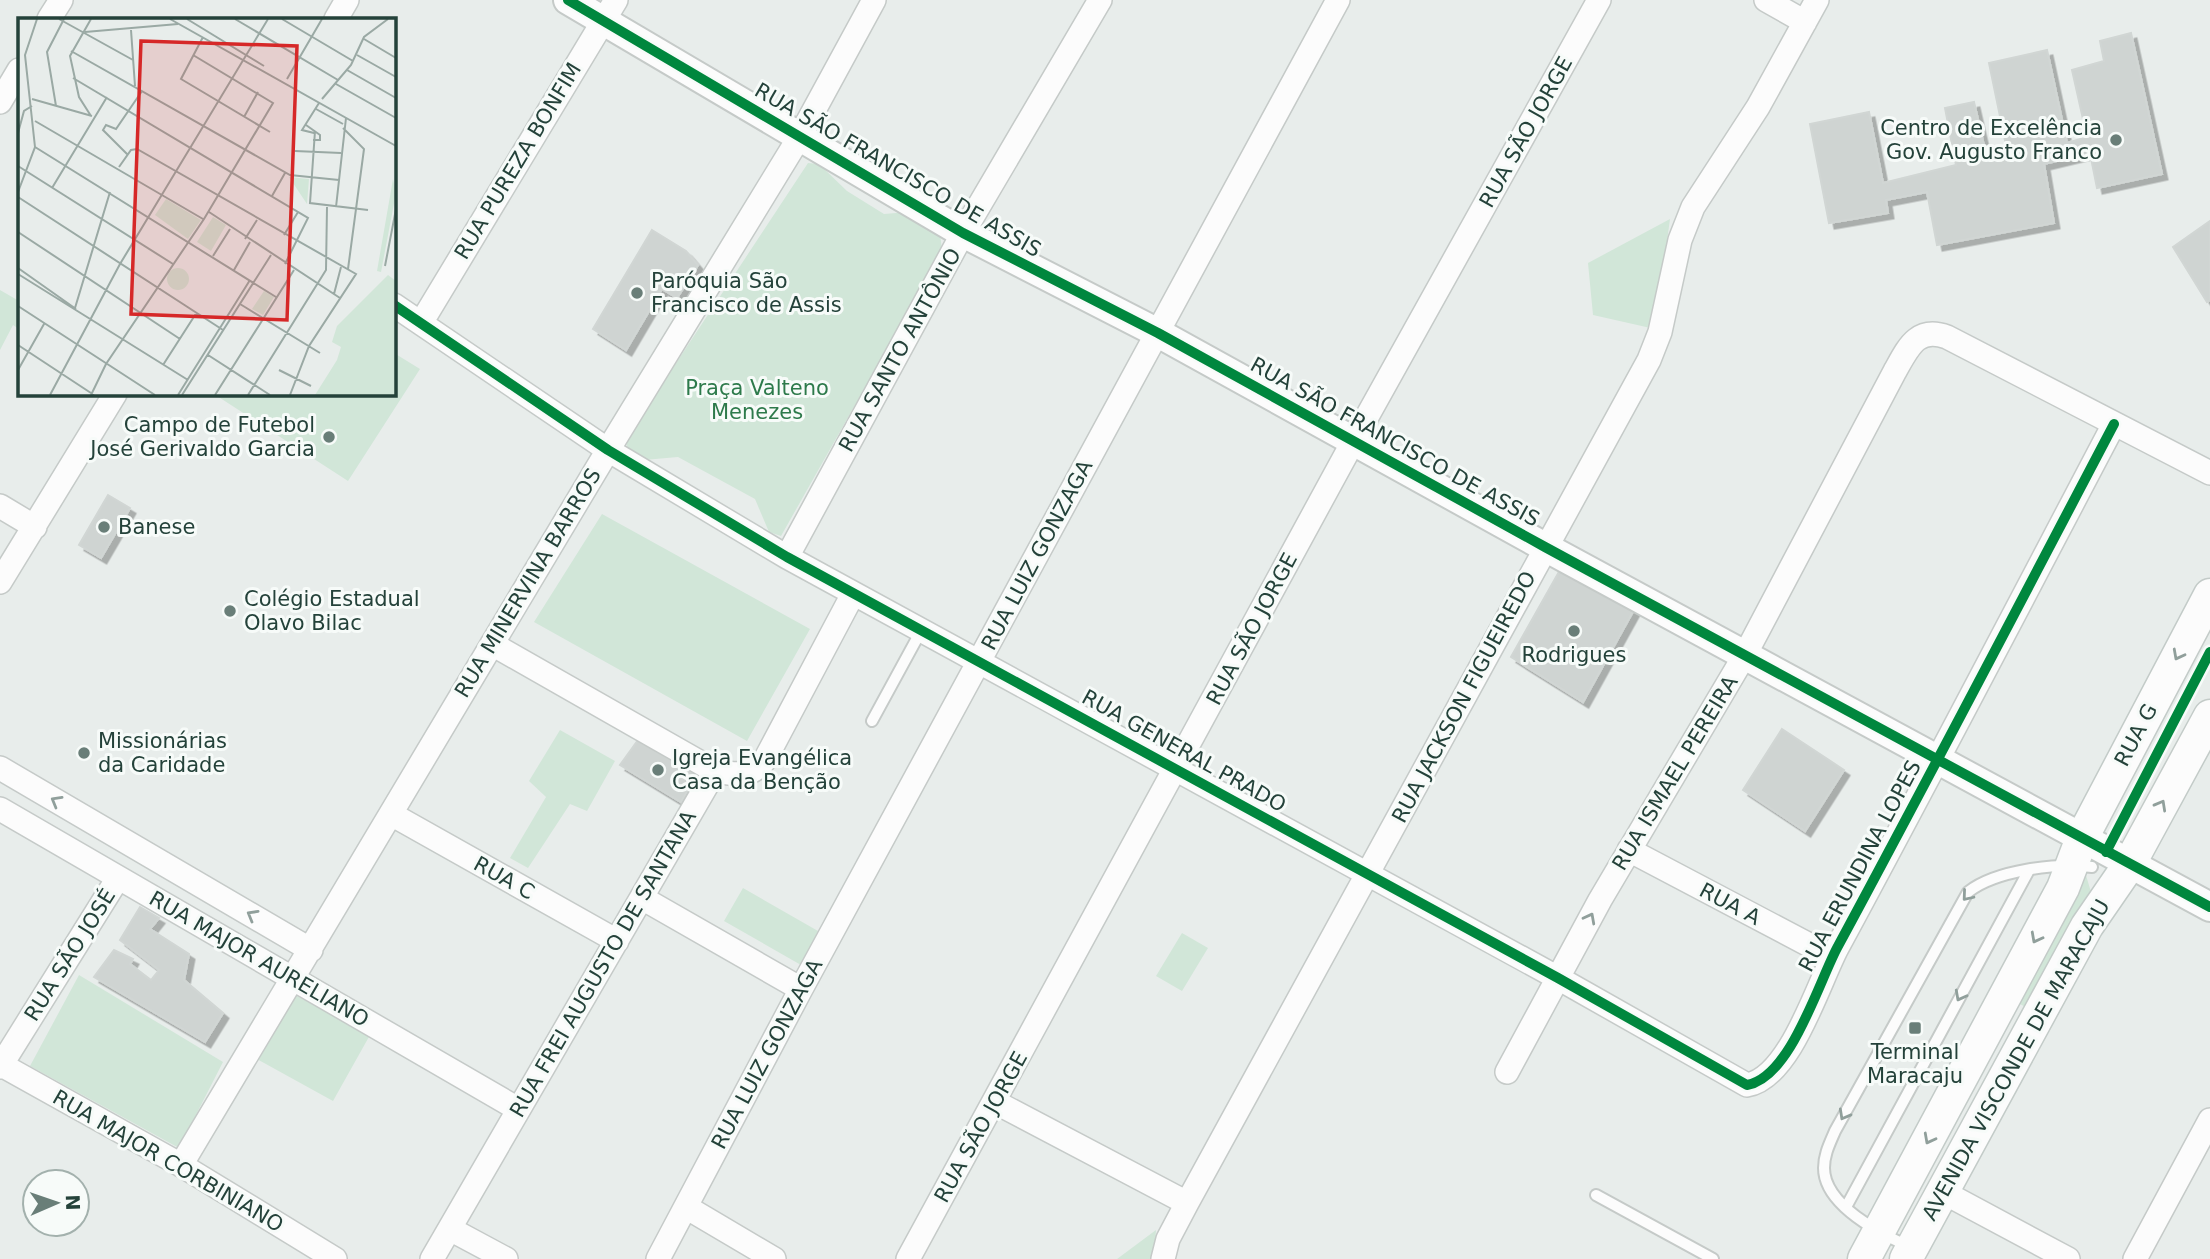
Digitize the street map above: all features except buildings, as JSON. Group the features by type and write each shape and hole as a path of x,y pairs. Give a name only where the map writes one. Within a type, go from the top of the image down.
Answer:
{"main road":[{"name":"RUA G","path":"2078,862 2210,595"},
{"name":"AVENIDA VISCONDE DE MARACAJU","path":"1909,1253 2087,926 2129,865 2210,716"},
{"path":"2078,862 2094,901 2087,926"},
{"name":"AVENIDA VISCONDE DE MARACAJU","path":"1871,1246 2078,862"}],"street":[{"path":"51,18 61,0"},
{"path":"337,18 347,0"},
{"name":"RUA SÃO FRANCISCO DE ASSIS","path":"568,0 609,11 800,136 963,233 1158,333 1545,547 1939,758 2078,862 2129,865 2210,907"},
{"name":"RUA MINERVINA BARROS","path":"181,1165 608,450 800,136 874,0"},
{"name":"RUA SANTO ANTÔNIO","path":"787,557 963,233 1100,0"},
{"name":"RUA LUIZ GONZAGA","path":"659,1259 801,989 1338,0"},
{"name":"RUA SÃO JORGE","path":"908,1259 1354,440 1599,0"},
{"path":"1766,0 1805,22"},
{"name":"RUA JACKSON FIGUEIREDO","path":"1166,1249 1187,1203 1649,359 1660,332 1680,240 1693,207 1758,107 1817,0"},
{"name":"RUA PUREZA BONFIM","path":"421,323 609,11"},
{"path":"0,102 14,70"},
{"name":"RUA GENERAL PRADO","path":"396,306 608,450 787,557 1558,978 1742,1085"},
{"name":"RUA ISMAEL PEREIRA","path":"1507,1072 1629,850 1746,653 1901,361 1917,337 1927,332 1947,337 2114,424"},
{"path":"0,582 114,396"},
{"path":"2114,424 2210,472"},
{"name":"RUA ERUNDINA LOPES","path":"1742,1085 1760,1081 1788,1052 1832,957 2114,424"},
{"path":"0,506 35,527"},
{"path":"492,644 715,771 738,775 760,766 853,594"},
{"name":"RUA MAJOR AURELIANO","path":"0,768 311,950"},
{"name":"RUA FREI AUGUSTO DE SANTANA","path":"432,1259 715,771"},
{"name":"RUA MAJOR AURELIANO","path":"0,808 519,1109"},
{"name":"RUA C","path":"391,814 617,941"},
{"name":"RUA A","path":"1629,850 1832,957"},
{"name":"RUA SÃO JOSÉ","path":"0,1065 118,878"},
{"path":"642,898 801,989"},
{"name":"RUA MAJOR CORBINIANO","path":"0,1065 181,1165 335,1259"},
{"path":"995,1102 1187,1203"},
{"path":"2135,1259 2210,1120"},
{"path":"1943,1192 2068,1259"},
{"path":"686,1207 774,1259"},
{"path":"450,1229 506,1259"}],"lane":[{"path":"872,721 921,631"},
{"path":"1909,1253 1871,1246 1846,1207 1832,1192 1824,1169 1827,1148 1968,892 1988,879 2078,862"},
{"path":"1846,1207 2028,872"},
{"path":"1596,1195 1713,1259"}],"green space":[{"name":"Praça Valteno Menezes","path":"808,163 819,164 847,191 884,214 908,212 940,233 942,251 781,536 769,532 755,499 678,457 644,460 628,451 626,439"},
{"path":"1670,219 1655,329 1593,315 1588,263"},
{"path":"0,290 18,300 18,328 13,325 0,350"},
{"name":"Campo de Futebol José Gerivaldo Garcia","path":"396,354 420,369 348,481 217,396 396,396"},
{"path":"602,514 810,629 747,741 534,622"},
{"path":"560,730 615,761 587,811 570,804 528,868 510,858 546,797 529,781"},
{"path":"2085,872 2091,892 2029,1009 2011,999"},
{"path":"743,888 818,931 801,965 724,921"},
{"path":"1182,933 1208,948 1182,991 1156,976"},
{"path":"79,975 223,1062 179,1148 30,1066"},
{"path":"295,995 370,1035 333,1101 255,1058"},
{"path":"1156,1230 1154,1259 1117,1259"}],"cycle path":[{"path":"568,0 963,233 1158,333 1545,547 2210,907"},
{"path":"396,306 608,450 787,557 1558,978 1747,1085 1762,1079 1777,1066 1801,1027 1837,948 2114,424"},
{"path":"2106,852 2210,652"}],"place":[{"name":"Centro de Excelência Gov. Augusto Franco","path":"2116,140"},
{"name":"Paróquia São Francisco de Assis","path":"637,293"},
{"name":"Campo de Futebol José Gerivaldo Garcia","path":"329,437"},
{"name":"Banese","path":"104,527"},
{"name":"Colégio Estadual Olavo Bilac","path":"230,611"},
{"name":"Rodrigues","path":"1574,631"},
{"name":"Missionárias da Caridade","path":"84,753"},
{"name":"Igreja Evangélica Casa da Benção","path":"658,770"},
{"name":"Terminal Maracaju","path":"1915,1028"}]}
